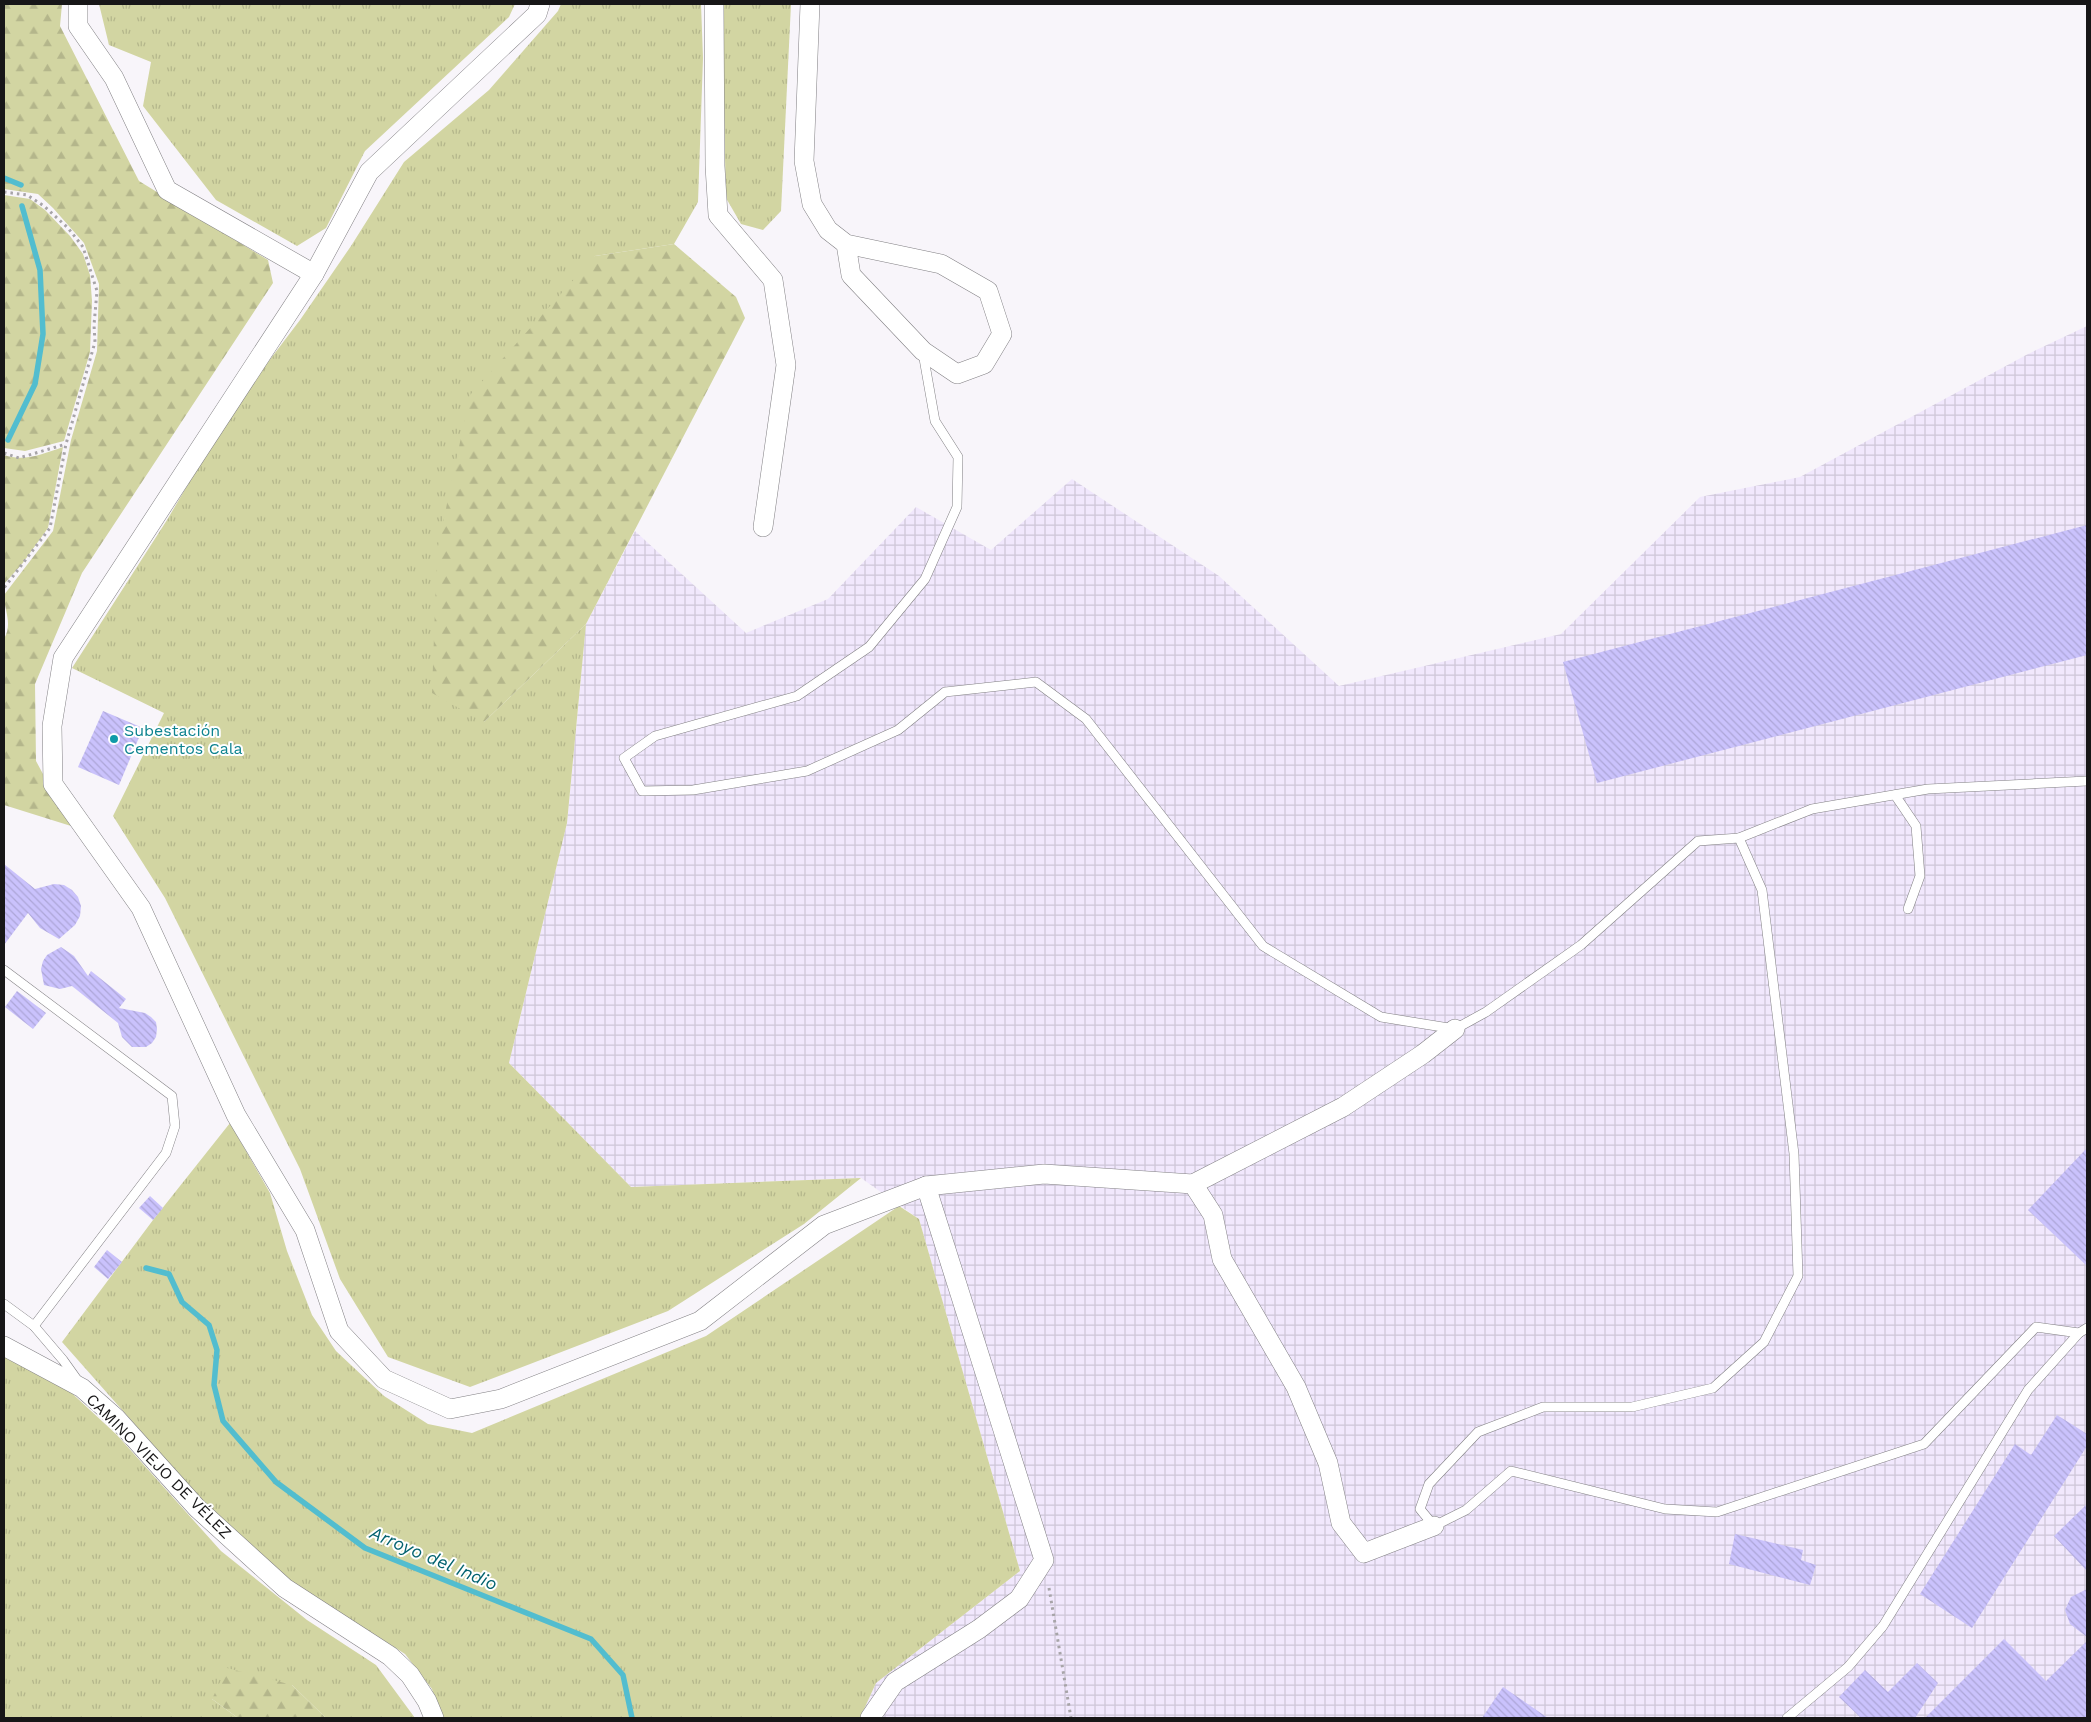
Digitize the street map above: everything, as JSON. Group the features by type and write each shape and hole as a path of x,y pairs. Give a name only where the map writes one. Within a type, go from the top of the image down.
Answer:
{"street":[{"path":"78,4 78,26 114,78 167,190 314,274"},
{"path":"540,4 537,14 369,172 314,274 63,658 52,726 53,784 141,908 236,1115 305,1230 339,1331 384,1379 450,1409 501,1399 700,1321 824,1225 926,1186 1044,1174 1193,1184 1342,1108 1423,1054 1455,1029"},
{"path":"714,4 715,166 718,215 773,280 786,366 764,527"},
{"path":"810,4 804,160 812,204 828,230 846,244 941,264 988,291 1002,334 984,364 957,374 923,351 851,275 846,244"},
{"path":"1193,1184 1213,1215 1222,1260 1296,1387 1328,1463 1341,1523 1364,1553 1434,1526"},
{"path":"870,1718 896,1682 979,1628 1019,1599 1044,1560 926,1186"},
{"name":"CAMINO VIEJO DE VÉLEZ","path":"4,1346 82,1388 116,1418 197,1508 285,1588 390,1656 410,1675 427,1701 434,1718"}],"lane":[{"path":"923,351 935,421 958,457 957,507 925,579 869,647 797,696 655,736 624,758 642,791 694,790 807,771 898,730 945,692 1036,682 1086,719 1263,946 1381,1017 1455,1029 1486,1012 1581,945 1698,841 1739,838 1812,810 1928,789 2087,781"},
{"path":"1895,795 1916,826 1920,876 1908,909"},
{"path":"1739,838 1762,890 1794,1154 1798,1276 1764,1342 1713,1388 1632,1407 1543,1407 1478,1432 1429,1484 1420,1509 1434,1526 1466,1510 1512,1471 1665,1509 1717,1512 1924,1444 2036,1327 2083,1331"},
{"path":"4,970 172,1096 175,1126 166,1154 34,1326"},
{"path":"4,1304 34,1326 63,1360 82,1388"},
{"path":"1787,1718 1848,1667 1883,1626 2028,1390 2083,1331"}],"path":[{"path":"4,192 28,195 44,206 68,228 83,248 97,291 94,325 95,342 66,444 50,528 4,588"},
{"path":"4,453 19,458 66,444"},
{"path":"1044,1560 1071,1718"}],"shaded area":[{"path":"2087,326 2087,1718 860,1718 876,1683 1020,1571 919,1219 861,1178 631,1187 509,1063 567,823 586,624 635,531 746,633 828,599 916,507 991,550 1072,479 1219,576 1339,686 1561,634 1700,497 1800,477 2028,354"}],"green space":[{"path":"4,4 62,4 60,26 139,181 268,260 273,283 82,573 35,684 36,761 71,826 4,805 4,639 7,633 8,622 4,595 53,531 71,440 97,351 99,284 84,243 53,208 38,194 4,189"},
{"path":"99,4 515,4 509,17 365,151 326,228 297,246 216,200 143,106 151,62 109,45"},
{"path":"561,4 701,4 703,58 698,202 674,244 595,256 484,722 586,624 567,823 509,1063 631,1187 861,1178 804,1224 668,1311 470,1387 388,1357 340,1279 300,1169 165,898 113,816 164,713 72,668 167,520 233,408 300,320 351,246 404,162 489,90 558,11"},
{"path":"721,4 791,4 781,211 763,230 741,224 726,198"},
{"path":"4,195 30,199 45,210 70,236 83,254 90,275 92,301 90,352 64,441 25,451 4,448"},
{"path":"674,244 736,297 745,318 586,624 484,722 432,693 437,551 470,395 595,256"},
{"path":"63,447 48,528 22,564 4,584 4,455 19,458"},
{"path":"230,1123 270,1193 287,1251 312,1315 336,1351 384,1396 428,1424 472,1433 706,1336 899,1206 919,1219 1020,1571 876,1683 860,1718 441,1718 432,1689 405,1654 286,1578 199,1497 62,1342 153,1220"},
{"path":"4,1354 63,1385 117,1435 221,1551 307,1620 376,1665 415,1718 326,1718 292,1685 212,1699 238,1718 4,1718"},
{"path":"227,1668 292,1685 326,1718 238,1718 212,1699"}],"building":[{"path":"2087,525 2087,655 1597,783 1563,662"},
{"name":"Subestación Cementos Cala","path":"103,711 143,728 119,785 78,767"},
{"path":"4,864 35,889 54,884 64,885 72,890 78,897 81,906 80,916 75,925 59,939 40,928 28,913 4,945"},
{"path":"61,947 74,956 88,976 91,971 126,999 119,1008 145,1013 156,1022 156,1037 152,1043 146,1047 132,1047 122,1037 118,1023 72,986 60,989 44,985 41,969 43,961 47,955"},
{"path":"17,991 46,1013 33,1029 5,1007"},
{"path":"2087,1148 2087,1266 2028,1210"},
{"path":"150,1196 163,1208 153,1220 139,1208"},
{"path":"107,1250 122,1262 108,1279 94,1267"},
{"path":"2057,1415 2087,1434 2087,1446 1972,1628 1920,1594 2015,1444 2031,1455"},
{"path":"2087,1504 2087,1571 2054,1536"},
{"path":"1735,1534 1803,1550 1801,1560 1816,1565 1810,1585 1729,1564"},
{"path":"2087,1589 2087,1637 2070,1624 2065,1610 2071,1597"},
{"path":"2004,1639 2046,1681 2087,1641 2087,1718 1925,1718"},
{"path":"1917,1663 1938,1683 1915,1718 1861,1718 1839,1697 1865,1670 1888,1692"},
{"path":"1503,1687 1548,1718 1482,1718"}],"waterway":[{"name":"Arroyo del Indio","path":"4,178 21,185"},
{"name":"Arroyo del Indio","path":"8,440 35,384 43,334 40,270 22,206"},
{"name":"Arroyo del Indio","path":"146,1268 169,1274 182,1302 209,1325 217,1350 214,1385 223,1421 276,1482 365,1548 591,1639 623,1675 632,1718"}],"place":[{"name":"Subestación Cementos Cala","path":"114,739"}]}
